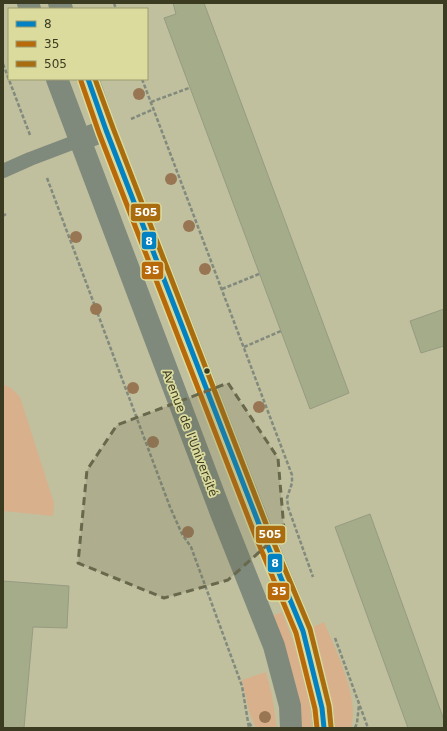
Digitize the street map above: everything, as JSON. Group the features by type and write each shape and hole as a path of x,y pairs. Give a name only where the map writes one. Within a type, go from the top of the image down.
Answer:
{"street":[{"name":"Avenue de l'Université","path":"57,80 221,513 274,646 290,706 291,728"},
{"path":"88,80 106,130 302,631 322,708 324,728"},
{"path":"80,140 106,130"}],"lane":[{"path":"3,171 80,140"}],"path":[{"path":"3,64 8,77"},
{"path":"9,80 170,507 182,534 191,547 242,686 249,728"},
{"path":"142,80 292,475 292,483 287,498 288,507 313,578"},
{"path":"151,102 189,88"},
{"path":"222,289 259,274"},
{"path":"244,347 280,331"},
{"path":"335,638 368,728"},
{"path":"355,728 358,723 359,704"},
{"path":"249,723 252,728"}],"highlighted area":[{"path":"228,383 278,458 284,530 228,580 164,598 78,563 87,470 117,425"}],"shaded area":[{"path":"3,383 11,388 20,397 54,503 53,516 3,511"},
{"path":"282,612 296,648 304,676 312,728 298,728 269,617"},
{"path":"324,622 350,689 353,716 351,728 333,728 325,673 311,628"},
{"path":"266,672 272,695 277,728 257,728 255,726 249,711 242,680"}],"building":[{"path":"173,3 204,3 349,393 310,409 164,18 176,14"},
{"path":"444,309 444,346 421,353 410,321"},
{"path":"370,514 444,720 444,728 408,728 335,527"},
{"path":"3,581 69,586 67,628 33,627 24,728 3,728"}],"transit line":[{"name":"8","path":"88,80 106,130 262,532 303,631 322,708 324,728"},
{"name":"505","path":"95,80 268,529 310,629 329,706 331,727"},
{"name":"35","path":"81,81 99,133 255,535 296,633 315,709 317,728"}]}
